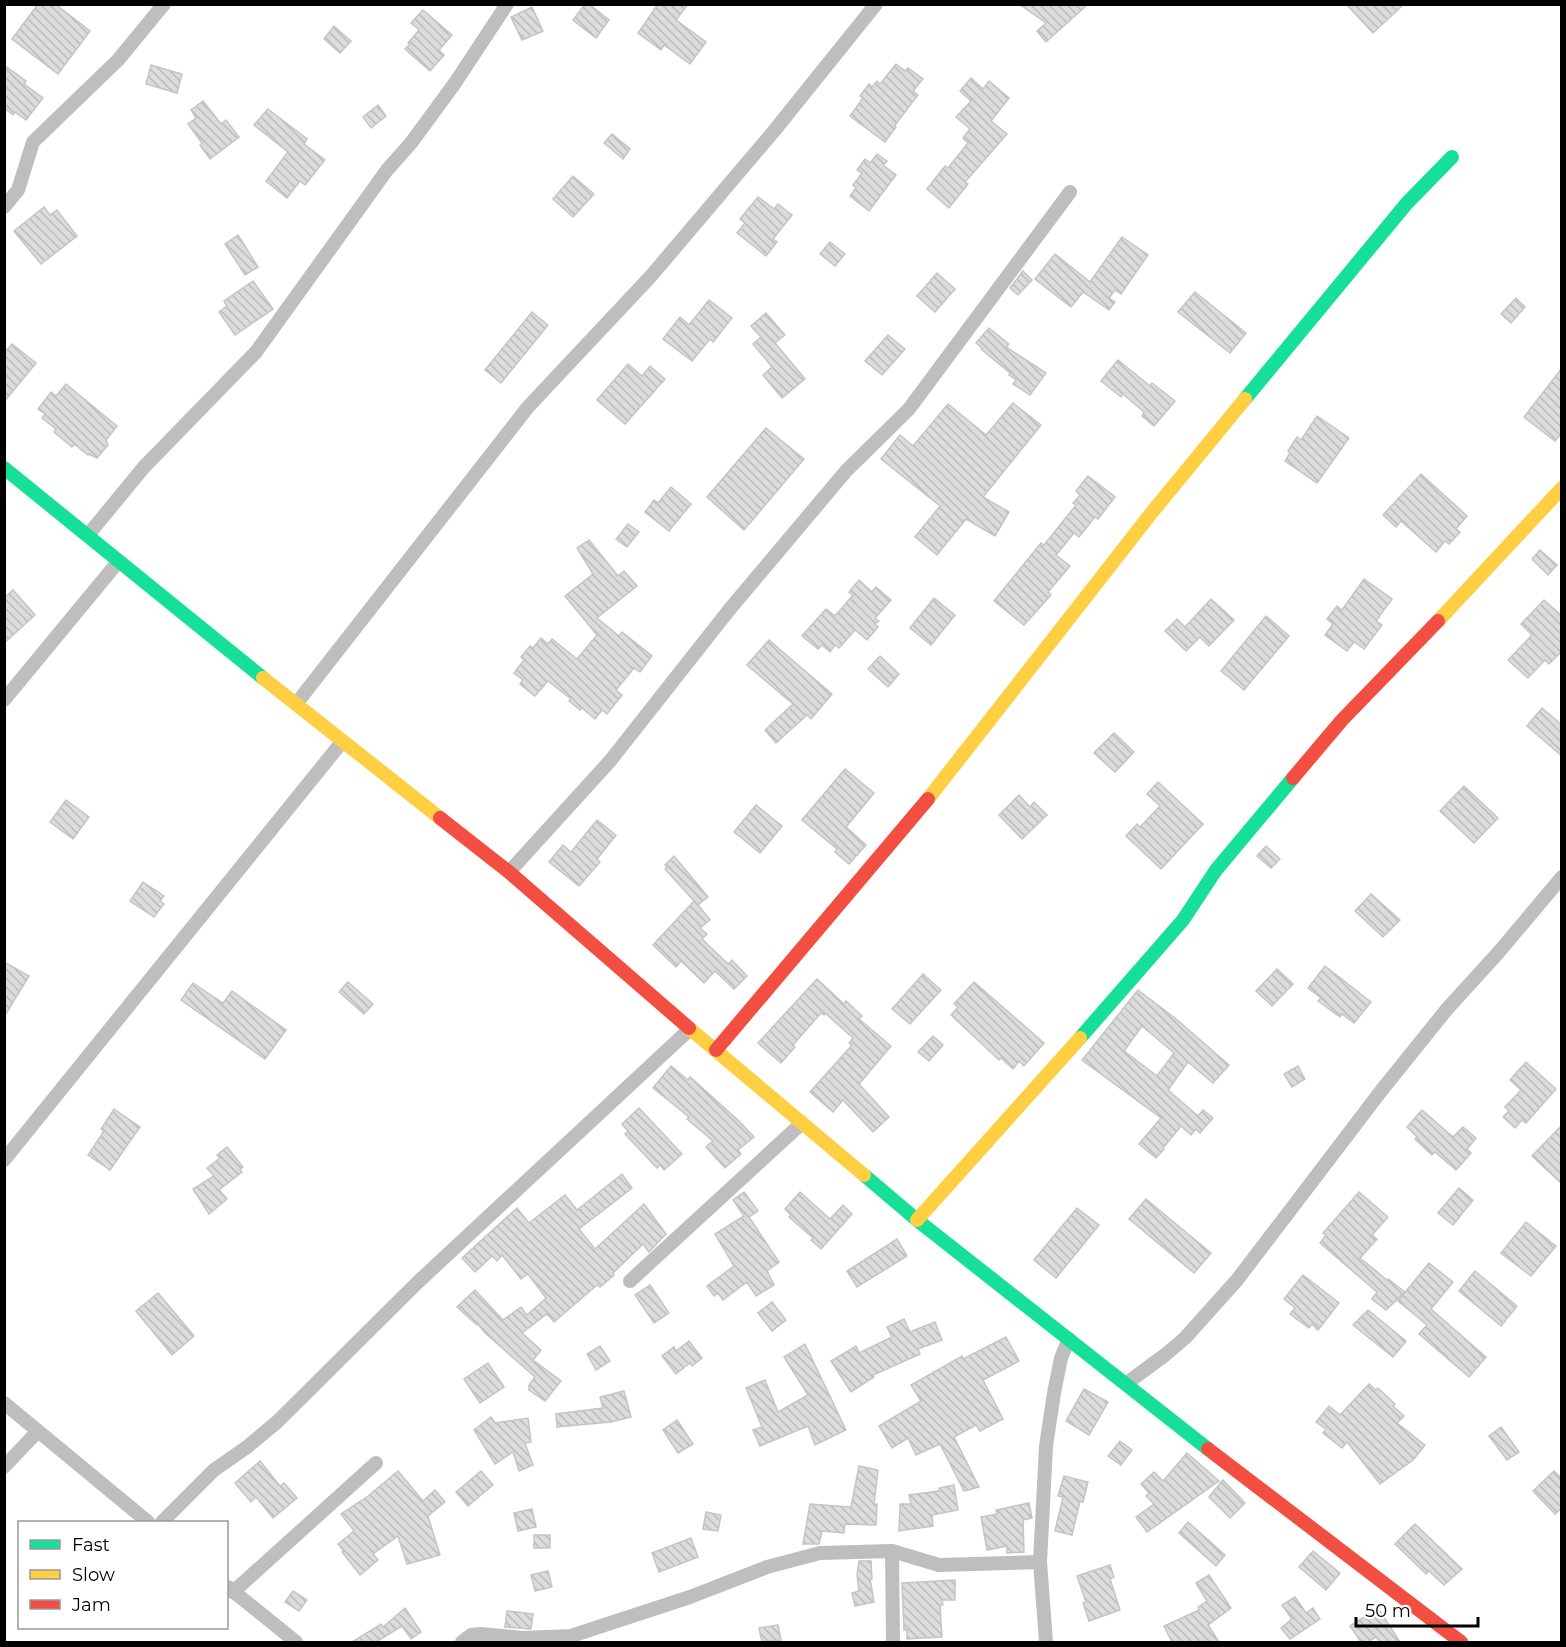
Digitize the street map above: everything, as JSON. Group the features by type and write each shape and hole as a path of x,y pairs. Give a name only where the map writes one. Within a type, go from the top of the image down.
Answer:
{"street":[{"path":"4,207 18,190 33,142 118,60 164,4"},
{"path":"88,535 144,467 256,352 387,170 411,143 449,91 507,4"},
{"path":"296,704 528,407 651,276 774,131 876,4"},
{"path":"716,1050 939,786 1153,511 1407,203 1452,158"},
{"path":"509,872 610,761 729,610 846,471 909,409 1070,192"},
{"path":"4,468 342,742 509,872 690,1029 917,1220 1239,1473 1461,1642"},
{"path":"917,1220 1045,1080 1183,920 1216,870 1342,720 1482,575 1562,488"},
{"path":"4,700 118,562"},
{"path":"4,1160 342,742"},
{"path":"1127,1383 1185,1338 1237,1280 1381,1091 1447,1009 1562,877"},
{"path":"163,1521 214,1470 277,1422 418,1281 690,1029"},
{"path":"630,1281 802,1122"},
{"path":"1046,1642 1040,1562 1046,1446 1053,1393 1061,1358 1069,1339"},
{"path":"4,1403 147,1521"},
{"path":"4,1467 38,1431"},
{"path":"296,1642 230,1589 376,1463"},
{"path":"462,1642 467,1637 476,1634 523,1638 571,1636 690,1597 766,1567 820,1553 892,1551 939,1565 1040,1562"},
{"path":"892,1551 893,1642"}],"building":[{"path":"38,4 55,4 90,31 58,74 12,39"},
{"path":"585,4 589,4 609,20 596,38 573,20"},
{"path":"658,4 688,4 676,20 706,42 690,64 664,45 661,50 638,33"},
{"path":"1019,4 1088,4 1046,42 1037,31 1046,23"},
{"path":"1346,4 1404,4 1373,33"},
{"path":"532,7 543,31 522,40 511,17"},
{"path":"423,10 452,35 439,50 444,55 430,71 405,49 419,30 411,23"},
{"path":"334,26 351,41 340,53 324,39"},
{"path":"896,64 905,71 908,68 923,79 913,91 918,95 885,142 850,116 863,98 860,96 869,84 872,87 877,81 880,84"},
{"path":"4,65 26,81 24,84 43,98 26,120 15,112 13,115 4,108"},
{"path":"151,65 182,74 177,93 146,84"},
{"path":"971,78 983,89 989,81 1009,98 991,121 1007,134 965,182 968,184 949,208 927,189 945,166 948,168 968,143 963,138 970,129 956,117 971,101 960,91"},
{"path":"203,101 221,124 226,120 239,137 210,159 188,124 196,118 191,110"},
{"path":"378,105 386,116 371,128 363,117"},
{"path":"268,109 307,139 304,144 325,160 305,185 300,181 287,198 266,181 288,152 254,125"},
{"path":"612,134 630,149 623,159 604,143"},
{"path":"877,154 887,161 883,165 896,175 869,211 850,196 856,188 853,185 862,173 857,170 865,159 870,163"},
{"path":"573,176 594,194 573,217 553,199"},
{"path":"758,197 774,209 778,204 792,215 773,239 777,242 766,256 737,233 745,223 740,219"},
{"path":"44,207 50,215 57,210 77,236 41,264 14,231"},
{"path":"238,235 258,267 245,275 225,244"},
{"path":"1122,237 1148,255 1121,294 1115,290 1109,298 1115,302 1109,310 1083,292 1071,307 1035,279 1055,254 1090,282"},
{"path":"830,242 845,254 835,266 820,254"},
{"path":"1023,271 1032,280 1018,295 1010,288"},
{"path":"937,273 955,289 935,312 917,296"},
{"path":"253,281 273,309 235,335 219,312 227,306 224,301"},
{"path":"1195,292 1246,333 1230,353 1178,312"},
{"path":"1516,298 1525,307 1511,323 1501,314"},
{"path":"709,300 732,318 713,342 710,339 692,361 663,339 680,317 689,325"},
{"path":"532,312 548,325 501,383 485,370"},
{"path":"766,313 785,335 775,343 805,379 782,398 763,375 772,367 753,344 761,337 751,326"},
{"path":"989,328 1009,344 1006,347 1046,373 1030,395 1013,384 1016,380 1009,375 1010,373 976,343"},
{"path":"888,335 905,349 882,375 865,361"},
{"path":"12,344 36,363 4,402 4,353"},
{"path":"1118,360 1150,386 1152,383 1175,401 1154,426 1142,416 1144,412 1123,394 1121,397 1101,381"},
{"path":"628,364 642,376 650,366 665,379 625,424 597,400"},
{"path":"1562,368 1562,433 1555,441 1524,417"},
{"path":"66,384 117,426 106,440 108,445 97,458 88,455 74,444 72,447 54,432 56,429 42,418 45,414 38,409 51,392 56,396"},
{"path":"1013,403 1041,425 983,497 1009,512 995,536 966,519 937,555 915,537 940,506 881,459 900,435 913,446 948,404 986,435"},
{"path":"1317,416 1349,438 1317,483 1285,461 1297,437 1301,440"},
{"path":"766,428 804,459 744,530 707,497"},
{"path":"1421,474 1467,516 1456,529 1460,532 1449,544 1445,541 1436,552 1401,521 1396,527 1383,515"},
{"path":"1088,476 1115,497 1098,519 1095,517 1079,537 1074,533 1056,555 1070,566 1048,592 1051,595 1024,625 994,601 1041,543 1044,545 1076,505 1073,503 1080,495 1076,491"},
{"path":"671,487 691,504 669,531 645,512 654,500 658,503"},
{"path":"628,524 639,532 627,547 616,539"},
{"path":"589,540 618,576 624,571 637,586 597,618 619,636 622,632 652,656 640,672 634,668 616,690 622,695 607,714 602,710 595,719 582,708 580,710 569,701 571,699 548,681 535,696 520,684 523,680 514,673 524,660 521,657 541,638 548,644 552,639 577,659 597,635 565,596 593,574 577,548"},
{"path":"1540,550 1557,565 1548,575 1532,559"},
{"path":"1364,579 1392,599 1376,621 1382,625 1364,649 1354,642 1347,651 1325,635 1333,624 1327,619 1337,606 1342,610"},
{"path":"859,580 872,592 876,587 891,600 875,618 879,621 875,624 878,627 867,640 855,630 839,648 835,645 830,652 822,645 818,649 802,636 826,609 835,616 853,595 849,592"},
{"path":"13,590 35,615 4,643 4,598"},
{"path":"934,598 955,615 931,645 910,628"},
{"path":"1211,599 1234,620 1209,646 1200,637 1186,651 1165,631 1177,619 1185,627"},
{"path":"1544,600 1562,616 1562,651 1549,664 1545,660 1528,678 1508,660 1532,635 1521,624"},
{"path":"1266,616 1289,636 1244,690 1221,671"},
{"path":"769,640 832,694 811,719 807,715 776,743 765,730 793,704 747,665"},
{"path":"880,656 899,674 888,687 868,669"},
{"path":"1542,708 1562,725 1562,756 1527,726"},
{"path":"1114,733 1134,752 1115,772 1094,753"},
{"path":"845,769 874,793 846,827 866,845 849,864 835,852 837,849 802,820"},
{"path":"1158,782 1203,824 1161,869 1126,836 1137,824 1140,827 1160,806 1147,794"},
{"path":"1464,786 1498,818 1474,843 1440,811"},
{"path":"1019,795 1030,807 1034,802 1047,815 1022,839 999,815"},
{"path":"66,800 89,817 73,839 50,822"},
{"path":"756,805 782,826 760,853 734,832"},
{"path":"597,820 616,835 597,859 600,862 579,886 549,862 563,845 571,852"},
{"path":"1266,846 1280,859 1271,868 1257,856"},
{"path":"674,856 708,897 698,905 710,920 700,928 707,934 702,939 728,964 732,960 747,976 734,989 715,971 704,983 681,961 676,967 653,945 694,901 665,869 667,867 665,865"},
{"path":"143,882 164,896 160,901 164,904 154,917 130,901"},
{"path":"1371,894 1400,920 1383,937 1355,911"},
{"path":"4,962 29,976 4,1017"},
{"path":"1325,966 1371,1002 1354,1023 1342,1014 1340,1017 1318,1001 1321,998 1308,988"},
{"path":"1277,969 1293,984 1272,1006 1256,991"},
{"path":"923,974 941,990 910,1024 892,1009"},
{"path":"817,979 844,1004 846,1001 862,1016 859,1019 891,1046 859,1084 889,1117 873,1132 843,1100 833,1112 810,1092 852,1045 849,1043 853,1038 825,1013 824,1015 821,1013 793,1045 795,1047 781,1063 758,1043"},
{"path":"348,982 373,1004 364,1014 339,992"},
{"path":"974,982 1044,1043 1024,1066 1019,1061 1013,1069 1001,1058 999,1060 951,1015 958,1007 954,1004"},
{"path":"193,983 223,1003 232,991 286,1030 265,1059 181,1000"},
{"path":"1138,990 1175,1018 1229,1065 1213,1083 1188,1062 1168,1090 1198,1116 1203,1110 1213,1118 1200,1133 1196,1129 1191,1135 1181,1126 1156,1158 1139,1144 1161,1118 1082,1060","holes":["1142,1026 1174,1053 1157,1076 1124,1051"]},
{"path":"933,1036 943,1045 929,1061 918,1052"},
{"path":"1526,1062 1556,1089 1526,1123 1522,1120 1515,1128 1503,1117 1509,1111 1505,1107 1521,1090 1510,1080"},
{"path":"671,1066 688,1080 690,1077 754,1137 738,1150 741,1154 725,1168 706,1147 713,1141 687,1119 689,1117 653,1088"},
{"path":"1298,1066 1305,1079 1292,1087 1284,1074"},
{"path":"639,1108 682,1154 664,1170 660,1165 657,1168 625,1134 628,1131 622,1124"},
{"path":"114,1109 140,1127 110,1170 88,1155 104,1131 101,1129"},
{"path":"1422,1110 1453,1137 1463,1127 1476,1138 1467,1149 1471,1153 1456,1170 1435,1152 1432,1155 1415,1139 1417,1137 1407,1127"},
{"path":"1562,1125 1562,1184 1532,1156"},
{"path":"227,1147 243,1167 240,1169 242,1172 219,1190 227,1199 209,1214 193,1189 214,1176 207,1168 220,1158 217,1155"},
{"path":"622,1174 632,1188 579,1229 595,1249 644,1204 666,1234 649,1252 643,1244 613,1273 614,1275 600,1287 597,1285 554,1322 547,1314 522,1333 541,1350 533,1360 561,1381 545,1401 529,1390 529,1385 535,1377 457,1307 475,1290 503,1320 521,1307 527,1315 546,1298 528,1274 521,1279 502,1255 497,1261 492,1256 475,1272 462,1258 517,1208 529,1223 565,1195 577,1210"},
{"path":"1459,1188 1473,1200 1453,1225 1438,1213"},
{"path":"744,1192 758,1211 749,1217 779,1262 767,1271 774,1285 756,1296 747,1282 723,1300 718,1293 714,1296 707,1286 734,1266 715,1234 744,1216 733,1200"},
{"path":"800,1192 830,1219 843,1205 852,1214 821,1249 811,1240 813,1238 789,1217 791,1215 785,1209"},
{"path":"1359,1192 1388,1217 1372,1235 1377,1239 1360,1258 1405,1292 1386,1310 1372,1299 1377,1292 1320,1243 1326,1235 1323,1233"},
{"path":"1146,1199 1211,1253 1194,1273 1129,1219"},
{"path":"1077,1208 1099,1225 1056,1278 1034,1260"},
{"path":"1526,1222 1556,1246 1531,1276 1501,1253"},
{"path":"897,1239 907,1256 857,1287 847,1271"},
{"path":"1429,1263 1453,1282 1431,1309 1486,1357 1469,1377 1419,1334 1427,1325 1398,1301"},
{"path":"1475,1271 1517,1306 1501,1326 1459,1291"},
{"path":"1303,1275 1339,1303 1318,1330 1312,1324 1309,1328 1290,1314 1295,1308 1284,1299"},
{"path":"650,1285 669,1313 654,1323 635,1295"},
{"path":"158,1293 194,1336 172,1355 136,1311"},
{"path":"772,1302 786,1320 772,1331 758,1313"},
{"path":"1368,1310 1406,1341 1393,1357 1353,1325"},
{"path":"904,1319 910,1332 935,1322 942,1340 918,1349 920,1354 873,1375 874,1377 851,1392 831,1361 856,1346 859,1353 892,1337 887,1327"},
{"path":"1006,1337 1019,1361 983,1380 1003,1419 980,1431 976,1425 954,1437 979,1487 964,1491 940,1444 916,1455 908,1438 892,1448 879,1426 921,1401 911,1385 962,1356 963,1359"},
{"path":"689,1341 702,1358 692,1366 690,1363 676,1374 662,1356 674,1347 676,1351"},
{"path":"805,1344 846,1430 815,1445 808,1426 760,1446 753,1430 762,1427 746,1388 765,1380 778,1412 808,1395 784,1357"},
{"path":"600,1346 610,1361 596,1370 587,1354"},
{"path":"488,1363 504,1387 480,1403 464,1379"},
{"path":"1369,1384 1376,1390 1378,1388 1404,1416 1397,1423 1425,1445 1413,1460 1380,1484 1347,1442 1342,1448 1323,1433 1326,1429 1316,1422 1329,1406 1340,1415"},
{"path":"1084,1389 1108,1402 1089,1435 1066,1421"},
{"path":"624,1391 631,1417 611,1422 557,1427 556,1414 603,1408 600,1397"},
{"path":"491,1417 495,1423 528,1418 531,1442 525,1443 533,1465 519,1471 513,1452 495,1464 474,1430"},
{"path":"677,1420 693,1444 678,1453 663,1430"},
{"path":"1501,1427 1519,1452 1507,1460 1489,1436"},
{"path":"1120,1441 1132,1450 1121,1465 1108,1456"},
{"path":"1187,1453 1219,1481 1147,1532 1136,1517 1154,1504 1146,1496 1149,1493 1141,1484 1154,1472 1163,1481"},
{"path":"260,1461 280,1486 284,1483 297,1498 273,1518 256,1497 251,1502 235,1483"},
{"path":"859,1466 878,1470 874,1505 877,1504 876,1525 845,1524 844,1533 822,1531 819,1544 803,1544 810,1504 851,1507"},
{"path":"398,1471 423,1501 435,1490 445,1502 428,1516 440,1555 407,1564 398,1536 373,1554 378,1560 360,1575 338,1544 354,1531 341,1514 368,1496"},
{"path":"481,1471 493,1485 468,1506 456,1492"},
{"path":"1554,1471 1562,1479 1562,1508 1555,1514 1533,1491"},
{"path":"1064,1476 1088,1482 1083,1502 1080,1501 1072,1535 1055,1531 1063,1497 1058,1496"},
{"path":"1223,1480 1245,1503 1230,1518 1209,1497"},
{"path":"954,1485 958,1510 932,1515 933,1526 899,1531 900,1504 911,1504 909,1495 939,1491 939,1488"},
{"path":"1029,1503 1032,1518 1023,1520 1024,1552 1007,1553 1007,1546 987,1550 981,1517 997,1514 996,1510"},
{"path":"532,1509 536,1527 518,1531 514,1513"},
{"path":"706,1512 721,1515 718,1531 703,1529"},
{"path":"1188,1522 1225,1555 1216,1566 1179,1533"},
{"path":"1415,1524 1462,1569 1444,1585 1429,1571 1426,1574 1395,1544"},
{"path":"534,1535 550,1535 550,1548 534,1548"},
{"path":"691,1538 698,1557 659,1572 652,1553"},
{"path":"1313,1551 1340,1573 1326,1590 1299,1567"},
{"path":"859,1561 871,1561 872,1579 870,1579 874,1602 855,1606 852,1593 859,1591 857,1575"},
{"path":"1110,1565 1114,1577 1110,1579 1120,1610 1089,1621 1083,1603 1086,1602 1077,1576"},
{"path":"548,1571 552,1587 535,1591 531,1575"},
{"path":"1209,1575 1231,1608 1208,1625 1219,1642 1172,1642 1164,1626 1199,1610 1198,1607 1207,1601 1196,1583"},
{"path":"955,1580 955,1600 942,1600 943,1605 940,1605 942,1637 907,1639 907,1630 904,1630 902,1583"},
{"path":"293,1591 307,1600 299,1611 285,1602"},
{"path":"1295,1597 1306,1613 1313,1608 1320,1619 1290,1639 1281,1628 1292,1619 1282,1605"},
{"path":"405,1608 421,1632 411,1639 402,1626 376,1642 352,1642 381,1624 383,1627"},
{"path":"1378,1608 1400,1642 1380,1642 1376,1637 1368,1642 1361,1642 1350,1626"},
{"path":"507,1611 533,1614 531,1629 505,1627"},
{"path":"778,1625 781,1640 762,1642 759,1628"}],"traffic: fast":[{"path":"1245,399 1407,203 1452,157"},
{"path":"4,468 263,678"},
{"path":"1080,1038 1183,920 1216,870 1293,778"},
{"path":"864,1175 917,1220 1208,1449"}],"traffic: slow":[{"path":"928,799 1153,511 1245,399"},
{"path":"1438,621 1562,488"},
{"path":"263,678 440,818"},
{"path":"689,1028 864,1175"},
{"path":"917,1220 1080,1038"}],"traffic: jam":[{"path":"1293,778 1342,720 1438,621"},
{"path":"716,1050 928,799"},
{"path":"440,818 509,872 689,1028"},
{"path":"1208,1449 1461,1642"}]}
